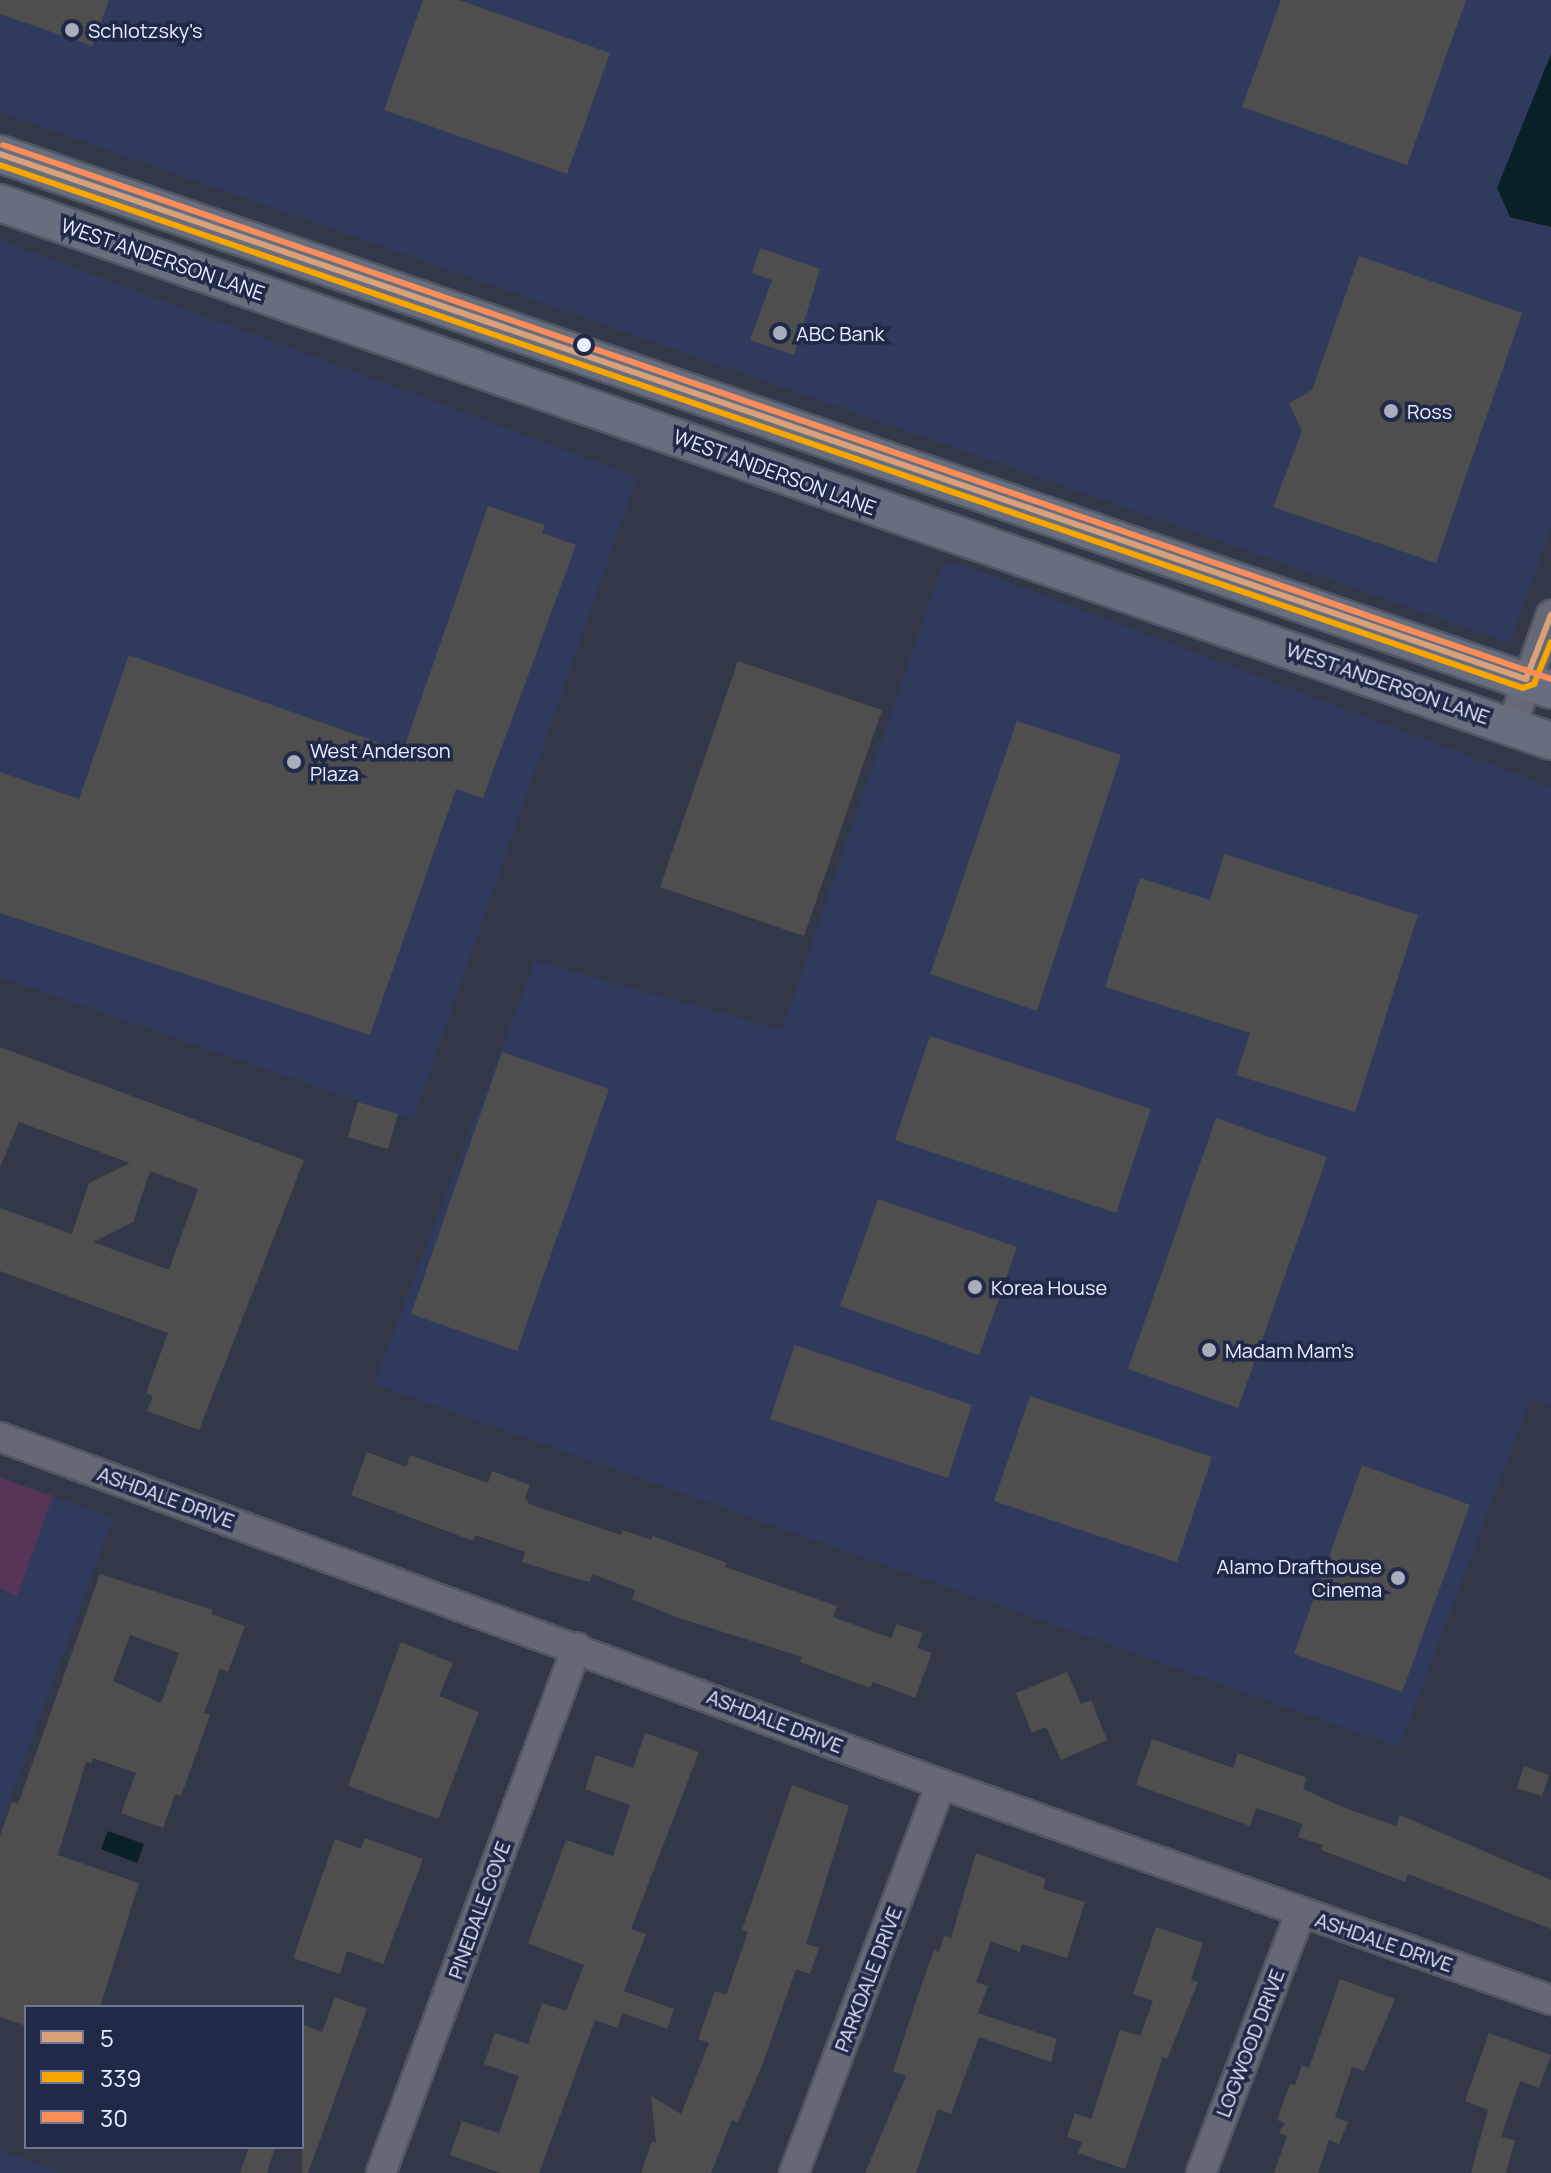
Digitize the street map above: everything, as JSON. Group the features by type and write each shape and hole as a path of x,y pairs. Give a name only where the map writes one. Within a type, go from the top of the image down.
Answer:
{"main road":[{"path":"0,154 1538,684"},
{"name":"WEST ANDERSON LANE","path":"0,203 1551,741"},
{"path":"144,252 157,209"},
{"path":"179,265 194,222"},
{"path":"831,492 844,447"},
{"path":"1011,555 1047,538 1185,586 1239,582"}],"street":[{"path":"1512,725 1538,684 1551,615"},
{"name":"ASHDALE DRIVE","path":"0,1437 577,1647 941,1784 1300,1914 1551,2000"},
{"name":"PINEDALE COVE","path":"381,2173 577,1647"},
{"name":"PARKDALE DRIVE","path":"794,2173 941,1784"},
{"name":"LOGWOOD DRIVE","path":"1201,2173 1300,1914"}],"shaded area":[{"path":"0,0 1551,0 1551,527 1510,643 0,112"},
{"path":"1551,54 1551,227 1510,217 1497,188"},
{"name":"West Anderson Plaza","path":"0,240 637,477 413,1120 0,977"},
{"path":"957,563 1551,787 1551,1404 1531,1398 1399,1747 374,1384 535,961 782,1030 942,566"},
{"path":"0,1477 113,1518 0,1826"},
{"path":"0,1478 53,1496 17,1596 0,1588"},
{"path":"108,1831 144,1844 137,1863 101,1849"},
{"path":"0,2150 54,2170 62,2173 0,2173"}],"building":[{"name":"Schlotzsky's","path":"0,0 109,0 92,46 0,14"},
{"path":"423,0 459,0 610,53 567,174 384,110"},
{"path":"1281,0 1466,0 1407,165 1242,107"},
{"path":"760,248 820,269 794,355 750,340 772,280 752,273"},
{"name":"Ross","path":"1359,256 1522,313 1436,563 1273,507 1302,431 1289,403 1312,390"},
{"name":"West Anderson Plaza","path":"488,506 545,525 542,533 576,545 483,798 456,789 370,1035 0,913 0,772 79,799 129,655 403,751"},
{"path":"738,661 882,710 804,936 660,887"},
{"path":"1017,721 1121,755 1037,1011 930,974"},
{"path":"1224,854 1418,915 1355,1112 1236,1075 1250,1033 1105,987 1140,878 1210,900"},
{"path":"930,1036 1151,1109 1116,1213 895,1140"},
{"path":"0,1047 304,1160 199,1430 147,1411 153,1396 146,1393 168,1333 0,1271 0,1208 72,1234 89,1183 130,1163 19,1122 0,1167","holes":["150,1171 198,1189 169,1270 93,1242 133,1222"]},
{"path":"502,1052 609,1089 517,1351 411,1314"},
{"path":"358,1102 398,1114 388,1149 348,1137"},
{"path":"1216,1118 1327,1157 1238,1408 1128,1369"},
{"path":"878,1199 1017,1247 979,1355 840,1306"},
{"path":"795,1345 972,1405 948,1478 770,1419"},
{"path":"1030,1396 1212,1457 1177,1562 994,1501"},
{"path":"367,1452 406,1467 410,1455 488,1483 492,1471 530,1485 525,1498 529,1504 621,1535 623,1530 651,1540 653,1536 727,1563 725,1567 837,1606 833,1617 891,1638 897,1624 923,1633 917,1648 932,1653 915,1698 873,1682 870,1688 800,1662 802,1657 676,1617 632,1599 635,1590 592,1574 590,1582 522,1562 525,1552 475,1535 473,1541 351,1495"},
{"path":"1362,1465 1470,1505 1402,1692 1294,1654"},
{"path":"100,1574 213,1610 211,1614 245,1626 228,1672 220,1669 204,1713 210,1715 181,1796 175,1794 163,1828 121,1813 136,1773 93,1758 91,1764 86,1762 58,1855 139,1883 101,2005 24,2005 24,2025 0,2017 0,1836 12,1802 18,1804","holes":["130,1635 179,1653 161,1703 113,1681"]},
{"path":"401,1642 453,1663 439,1696 479,1712 438,1819 348,1786"},
{"path":"1067,1672 1081,1704 1091,1700 1107,1740 1061,1760 1046,1727 1032,1733 1016,1693"},
{"path":"645,1733 699,1752 631,1929 646,1934 624,1991 674,2009 667,2029 623,2013 617,2028 595,2020 539,2173 500,2173 450,2155 462,2121 499,2133 519,2076 484,2064 495,2033 528,2044 542,2003 566,2011 584,1965 528,1943 566,1840 613,1856 630,1805 585,1789 596,1755 633,1768"},
{"path":"1152,1739 1233,1768 1238,1753 1307,1778 1303,1789 1345,1808 1396,1826 1400,1815 1551,1880 1551,1929 1408,1874 1405,1882 1321,1850 1323,1845 1298,1837 1303,1824 1256,1808 1250,1826 1136,1785"},
{"path":"1524,1766 1549,1775 1542,1796 1517,1788"},
{"path":"792,1785 849,1806 806,1944 819,1948 810,1974 796,1969 763,2063 738,2122 732,2120 711,2173 641,2173 652,2141 656,2143 651,2096 681,2114 709,2043 698,2039 715,1991 726,1995 748,1932 742,1930"},
{"path":"365,1838 423,1859 383,1964 347,1951 340,1974 293,1958 335,1839 361,1849"},
{"path":"976,1853 1046,1879 1043,1889 1085,1902 1067,1958 1022,1944 1020,1952 991,1941 976,1982 988,1986 978,2013 1057,2039 1051,2062 979,2037 951,2114 938,2109 916,2173 865,2173 906,2076 893,2071 920,1989 934,1950 939,1952 944,1936 951,1938"},
{"path":"1156,1927 1203,1943 1191,1980 1198,1982 1167,2059 1163,2057 1125,2169 1078,2153 1082,2142 1067,2137 1075,2113 1091,2119 1120,2030 1140,2036 1153,2001 1133,1994"},
{"path":"1340,1979 1395,1999 1364,2071 1352,2067 1335,2117 1348,2122 1339,2144 1329,2140 1318,2173 1274,2173 1287,2136 1279,2133 1285,2123 1277,2120 1290,2084 1295,2085 1302,2065 1309,2068"},
{"path":"335,1997 367,2009 308,2173 302,2173 304,2025 322,2032"},
{"path":"1489,2033 1551,2055 1539,2088 1520,2081 1501,2137 1515,2140 1506,2173 1471,2173 1488,2110 1465,2101"},
{"path":"248,2149 274,2149 267,2173 240,2173"}],"transit line":[{"name":"30","path":"3,145 1551,679"},
{"name":"5","path":"0,154 1526,679 1551,615"},
{"name":"339","path":"0,165 1523,688 1534,684 1551,642"}],"place":[{"name":"Schlotzsky's","path":"72,30"},
{"name":"ABC Bank","path":"780,333"},
{"name":"Ross","path":"1391,411"},
{"name":"West Anderson Plaza","path":"294,762"},
{"name":"Korea House","path":"975,1287"},
{"name":"Madam Mam's","path":"1209,1350"},
{"name":"Alamo Drafthouse Cinema","path":"1398,1578"}]}
